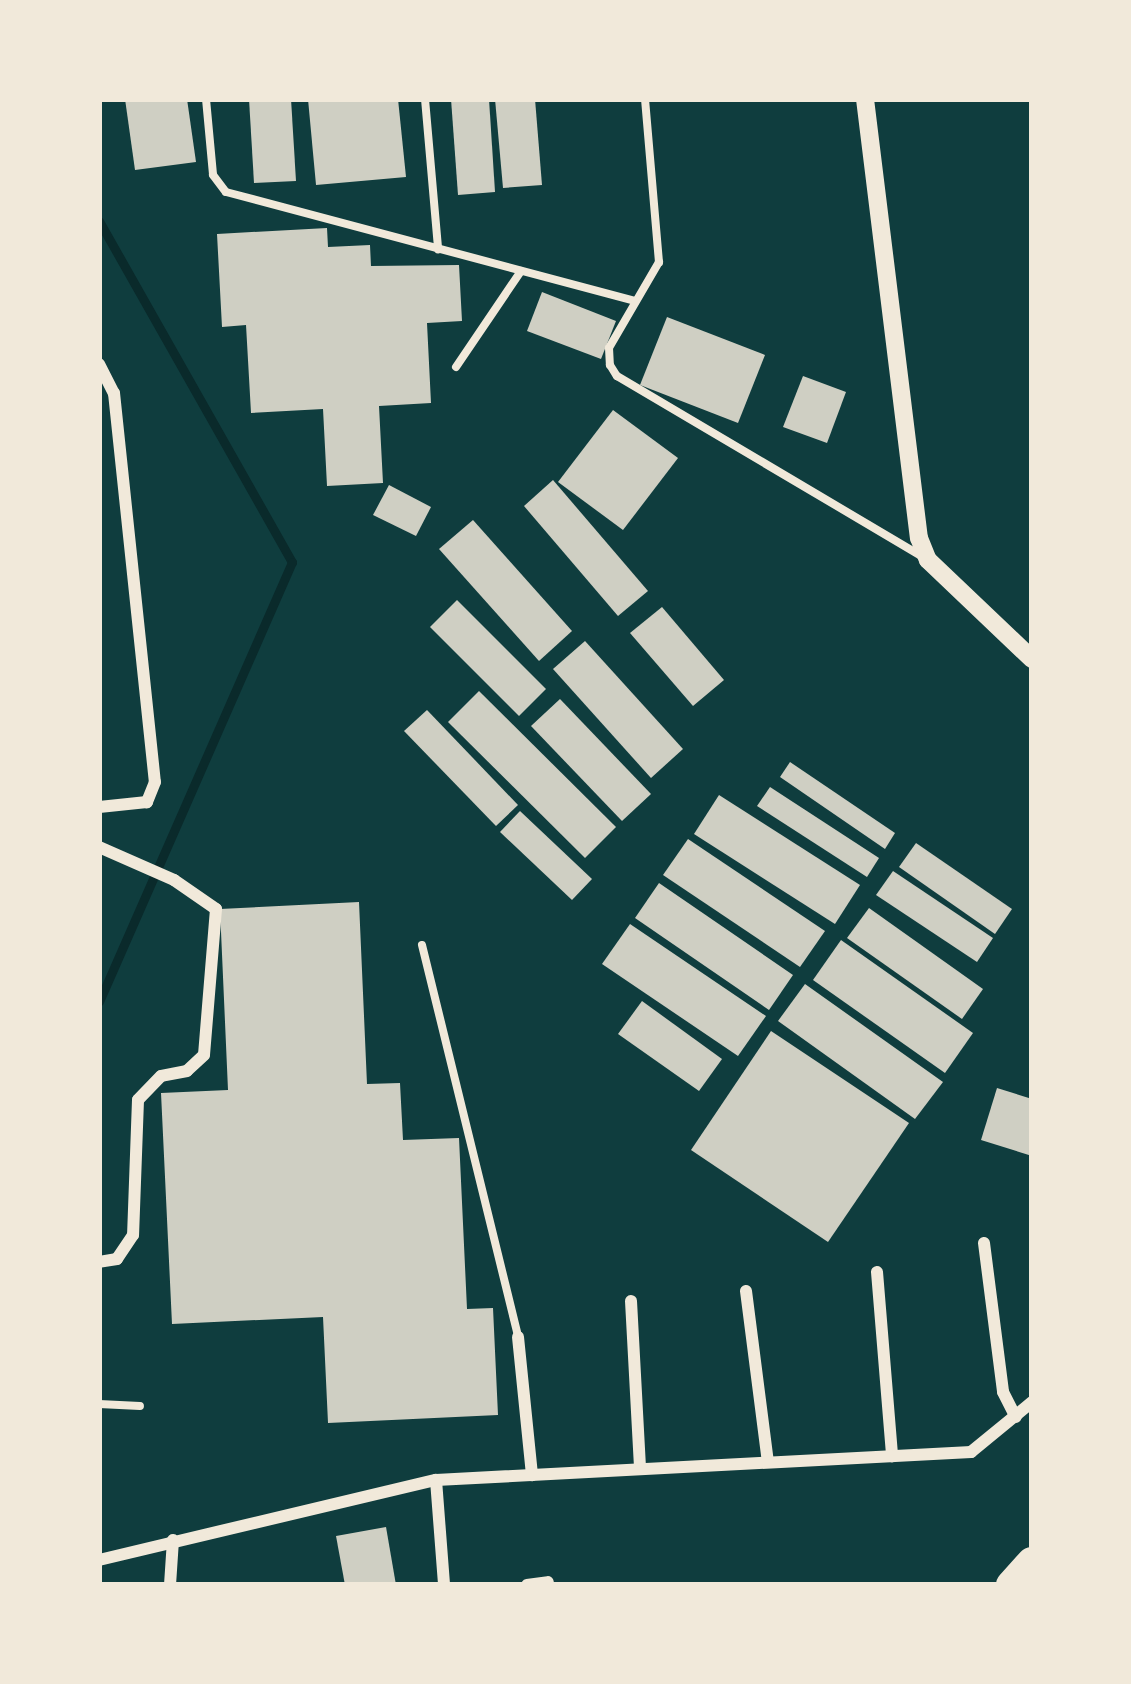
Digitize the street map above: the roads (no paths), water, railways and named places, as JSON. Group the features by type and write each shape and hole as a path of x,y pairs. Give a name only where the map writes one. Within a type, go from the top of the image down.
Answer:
{"highway":[{"path":"1010,1585 1032,1562"}],"street":[{"path":"865,99 916,525 928,560 1032,659"},
{"path":"99,364 114,393 155,782 147,802 99,807"},
{"path":"99,847 174,880 216,908 204,1055 187,1072 160,1076 138,1100 133,1235 117,1259 99,1262"},
{"path":"984,1243 1003,1392 1016,1417"},
{"path":"877,1272 892,1456"},
{"path":"746,1292 768,1462"},
{"path":"631,1301 640,1469"},
{"path":"518,1337 532,1475"},
{"path":"99,1560 436,1480 971,1452 1032,1402"},
{"path":"436,1480 444,1585"},
{"path":"170,1585 173,1540"},
{"path":"527,1585 548,1582"}],"lane":[{"path":"206,99 213,175 223,190 635,301"},
{"path":"425,99 438,248"},
{"path":"645,99 659,262 609,348 617,376 928,560"},
{"path":"456,367 521,271"},
{"path":"422,945 518,1337"},
{"path":"99,1404 140,1406"}],"waterway":[{"path":"99,221 292,562 99,1002"}]}
